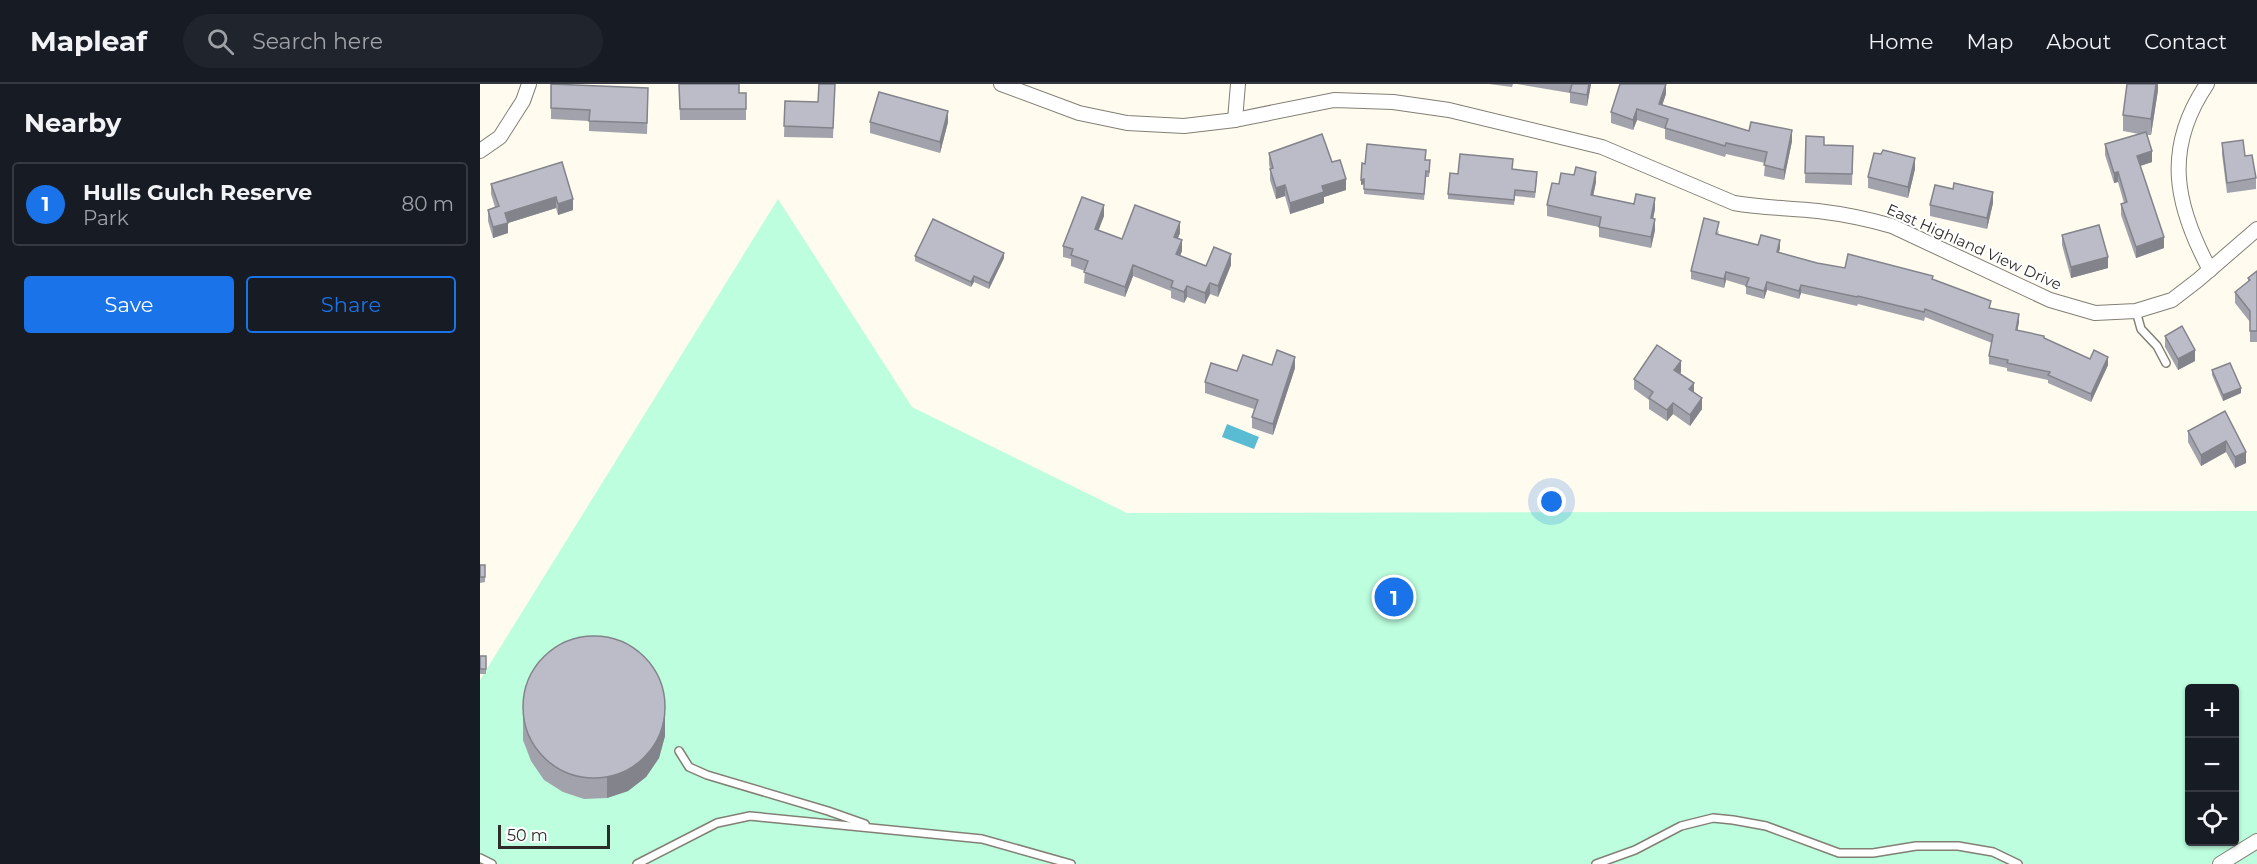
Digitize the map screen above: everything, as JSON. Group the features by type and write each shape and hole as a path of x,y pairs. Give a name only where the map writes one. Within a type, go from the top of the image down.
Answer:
{"street":[{"path":"480,151 500,137 523,101 529,84"},
{"name":"East Highland View Drive","path":"1000,84 1079,113 1128,123 1184,126 1235,120 1334,100 1393,102 1449,110 1602,147 1734,203 1755,207 1818,211 1892,226 2050,300 2095,313 2136,310 2172,300 2257,229"},
{"path":"1041,84 1041,99"},
{"path":"1235,120 1238,84"},
{"path":"2207,84 2193,106 2180,142 2178,165 2185,215 2197,246 2210,270"},
{"path":"2220,864 2257,841"}],"lane":[{"path":"2136,310 2141,329 2157,346 2166,363"},
{"path":"679,751 689,767 707,775 828,811 876,828"},
{"path":"637,864 717,823 750,816 982,839 1071,864"},
{"path":"1596,864 1635,850 1681,826 1713,818 1766,826 1839,853 1873,853 1916,846 1958,846 1993,852 2018,864"},
{"path":"480,858 492,864"}],"green space":[{"path":"778,199 912,407 1127,513 2257,511 2257,864 480,864 480,680"}],"water":[{"path":"1227,424 1259,437 1254,449 1222,437"}],"building":[{"path":"551,84 648,88 647,123 589,121 590,110 551,108"},
{"path":"679,84 739,84 739,93 746,93 746,109 680,109"},
{"path":"819,84 835,84 833,128 784,126 785,101 818,102"},
{"path":"1572,84 1589,84 1587,95 1570,92"},
{"path":"1620,84 1666,84 1659,104 1749,131 1751,122 1792,130 1784,170 1764,165 1767,152 1726,143 1725,146 1665,128 1668,119 1637,109 1633,120 1611,112"},
{"path":"2127,84 2156,84 2151,119 2123,115"},
{"path":"879,92 948,111 940,142 870,122"},
{"path":"2146,132 2152,151 2137,156 2164,237 2136,247 2121,204 2127,202 2118,172 2114,173 2105,144"},
{"path":"1322,134 1332,162 1340,160 1346,179 1322,186 1324,192 1290,203 1285,185 1276,188 1270,169 1273,168 1269,153"},
{"path":"1806,136 1824,137 1824,145 1853,146 1852,174 1805,173"},
{"path":"2243,140 2245,156 2252,155 2256,178 2227,183 2222,143"},
{"path":"1367,144 1426,150 1425,160 1430,160 1429,172 1426,171 1424,194 1364,189 1364,179 1361,180 1362,163 1365,164"},
{"path":"1883,150 1915,158 1908,187 1868,177 1874,153 1881,154"},
{"path":"1460,154 1513,159 1512,169 1537,172 1535,192 1515,190 1514,200 1448,194 1450,173 1458,174"},
{"path":"562,162 573,199 558,204 556,197 505,213 508,223 493,227 488,210 499,206 491,184"},
{"path":"1576,167 1596,172 1591,195 1634,204 1636,194 1655,198 1651,218 1655,219 1651,237 1599,227 1601,217 1547,205 1552,183 1559,184 1561,173 1574,175"},
{"path":"1954,183 1993,192 1987,218 1930,205 1935,185 1953,189"},
{"path":"1082,197 1104,205 1095,229 1122,239 1135,205 1180,222 1174,237 1182,240 1176,254 1206,266 1214,247 1231,254 1218,286 1210,283 1205,293 1187,286 1184,292 1171,287 1173,281 1133,265 1125,287 1084,272 1088,261 1071,255 1073,249 1063,246"},
{"path":"1704,218 1719,222 1716,234 1758,245 1761,235 1780,240 1777,252 1817,263 1845,268 1848,254 1933,276 1932,279 1991,301 1989,308 2019,314 2016,330 2044,336 2090,359 2094,350 2108,357 2091,394 2048,375 2050,372 2007,363 2008,360 1989,356 1993,335 1925,309 1924,312 1801,285 1799,291 1767,282 1764,291 1746,286 1749,278 1726,272 1724,279 1691,271"},
{"path":"933,219 1004,253 989,283 974,276 971,282 915,256"},
{"path":"2099,225 2108,257 2071,267 2062,235"},
{"path":"2257,271 2257,331 2250,331 2250,311 2235,292"},
{"path":"2182,326 2195,350 2178,359 2165,336"},
{"path":"1657,345 1681,361 1674,370 1694,383 1689,389 1702,398 1690,415 1673,403 1667,410 1649,398 1653,392 1634,379"},
{"path":"1277,350 1295,357 1273,424 1252,417 1258,400 1205,382 1211,363 1237,371 1243,355 1272,365"},
{"path":"2230,363 2241,388 2223,395 2212,370"},
{"path":"2225,411 2246,452 2235,457 2226,441 2201,455 2188,431"},
{"path":"480,565 485,565 485,577 480,577"},
{"path":"594,636 621,642 644,657 659,680 665,707 659,734 644,757 621,772 594,778 567,772 544,757 529,734 523,707 529,680 544,657 567,642"},
{"path":"480,656 486,656 486,669 480,669"}],"place":[{"name":"Hulls Gulch Reserve","path":"1394,597"}]}
